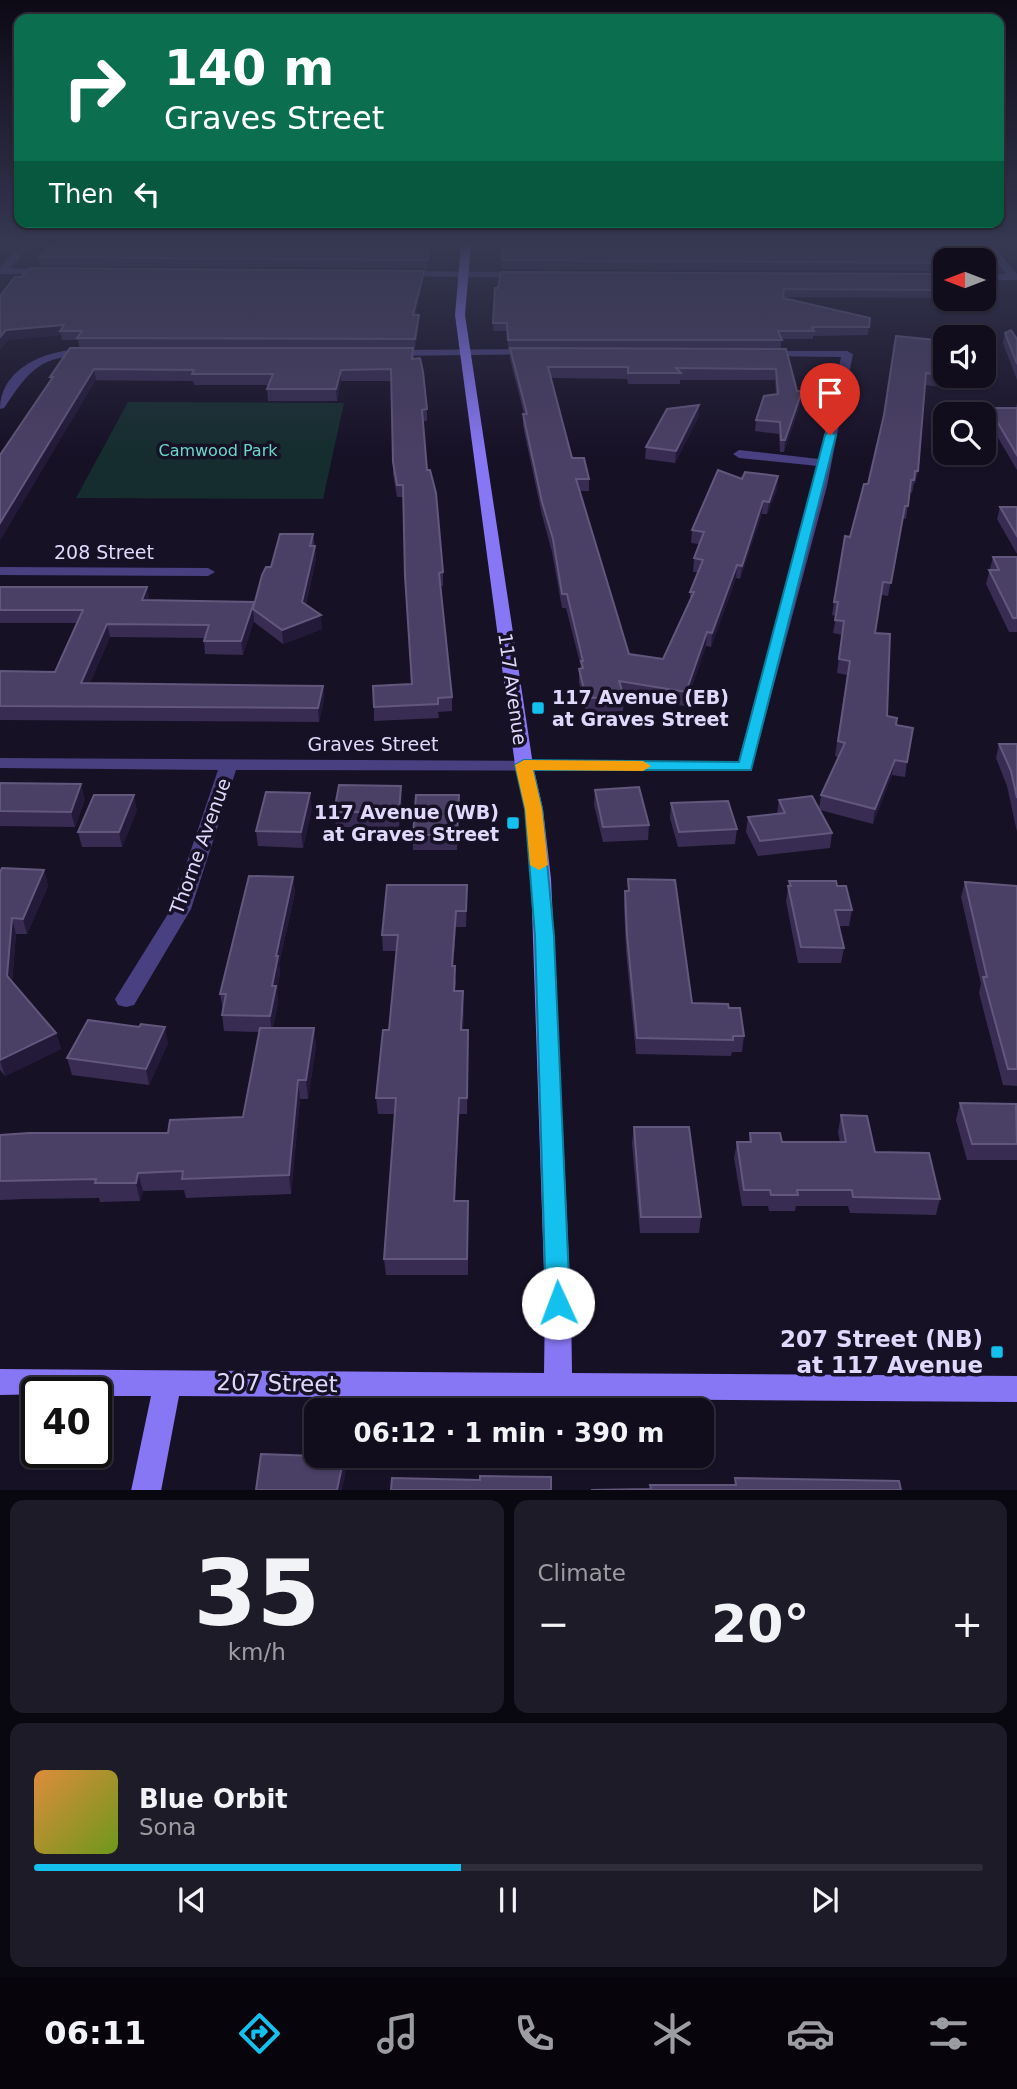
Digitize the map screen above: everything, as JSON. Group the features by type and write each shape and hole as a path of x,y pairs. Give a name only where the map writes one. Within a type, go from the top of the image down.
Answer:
{"street":[{"name":"117 Avenue","path":"460,314 524,765 534,809 545,936 558,1303 558,1387"},
{"path":"384,354 547,352"},
{"path":"0,405 27,366 45,356 108,353"},
{"path":"739,454 825,463 847,354 752,354"},
{"name":"Graves Street","path":"0,763 746,767 825,463"},
{"name":"208 Street","path":"0,571 208,572"},
{"name":"Thorne Avenue","path":"126,999 181,909 229,764"},
{"name":"207 Street","path":"0,1382 1017,1389"},
{"path":"146,1490 168,1382"}],"green space":[{"name":"Camwood Park","path":"128,402 344,403 323,499 76,498"}],"building":[{"path":"0,314 419,315 415,339 77,338 82,331 60,331 64,325 6,330 0,337"},
{"path":"494,314 851,314 870,318 869,327 812,327 814,331 778,331 782,340 508,340 507,323 493,323"},
{"path":"1011,330 1017,339 1017,364 1005,333"},
{"path":"896,336 933,340 933,374 926,373 918,471 915,471 914,480 911,480 891,583 883,582 875,633 890,634 887,716 897,718 896,725 913,728 907,762 895,760 875,809 821,795 845,743 838,741 850,661 839,659 844,621 835,620 838,602 834,602 845,536 850,537 864,484 868,484 884,415"},
{"path":"70,348 413,348 412,359 420,358 423,372 427,409 422,410 427,470 430,470 436,493 443,572 439,573 452,697 438,698 438,704 374,707 373,686 412,684 405,576 403,485 397,485 393,462 391,369 341,370 336,389 267,389 273,374 192,374 194,370 94,369 0,523 0,455"},
{"path":"510,348 786,349 797,391 802,391 785,440 781,440 780,422 756,420 764,396 778,394 776,369 676,368 681,373 628,373 628,367 548,367 572,458 584,458 589,479 576,479 629,654 663,659 694,592 690,592 703,560 694,558 704,532 692,530 718,470 742,479 745,472 778,476 769,502 763,501 742,566 737,565 712,633 707,632 686,692 619,681 624,697 586,698 579,669 583,668 583,661 567,594 562,594 553,539 523,414 527,414"},
{"path":"699,405 676,451 646,447 667,409"},
{"path":"996,408 1017,408 1017,455 996,420"},
{"path":"1000,507 1017,507 1017,536"},
{"path":"280,534 313,534 310,546 315,546 302,602 321,615 282,630 253,609 262,575 266,567 271,567"},
{"path":"993,557 1017,557 1017,618 1013,618 989,570 999,570"},
{"path":"0,587 147,587 142,600 254,602 241,641 204,641 209,625 107,624 81,683 323,686 318,708 0,706 0,671 55,672 83,610 0,610"},
{"path":"999,744 1017,744 1017,798 1011,771"},
{"path":"0,783 81,784 71,812 0,811"},
{"path":"339,785 401,786 399,812 334,812"},
{"path":"639,787 649,825 603,827 595,790"},
{"path":"266,792 310,793 301,832 256,831"},
{"path":"94,795 134,795 119,832 78,832"},
{"path":"416,795 459,795 457,835 413,835"},
{"path":"812,796 832,833 760,841 748,817 785,813 779,800"},
{"path":"728,801 737,829 679,832 671,803"},
{"path":"2,868 44,870 23,919 12,918 7,976 56,1033 0,1060 0,872"},
{"path":"249,876 293,877 276,956 272,986 276,986 270,1016 222,1015 226,994 220,994"},
{"path":"628,879 675,880 692,1003 728,1004 729,1008 740,1008 744,1036 733,1036 733,1040 637,1038 627,935 625,891 629,891"},
{"path":"789,881 836,881 837,886 846,886 852,910 835,910 844,948 801,947"},
{"path":"965,882 1017,886 1017,1069 1008,1069 983,977 987,977"},
{"path":"387,885 467,885 466,911 456,911 452,966 455,966 454,991 463,991 461,1030 468,1030 467,1098 459,1098 454,1201 468,1201 467,1259 384,1259 396,1098 376,1098 383,1030 389,1030 398,935 382,935"},
{"path":"88,1020 139,1027 141,1024 165,1027 146,1069 67,1058"},
{"path":"260,1028 314,1028 306,1080 298,1080 289,1175 182,1179 183,1171 138,1173 136,1183 95,1183 96,1179 0,1181 0,1135 168,1133 170,1120 243,1117"},
{"path":"960,1103 1016,1104 1017,1144 972,1144"},
{"path":"841,1115 867,1116 875,1152 929,1153 940,1199 853,1197 852,1190 797,1190 798,1195 771,1195 770,1190 744,1190 737,1142 751,1142 750,1133 780,1133 782,1142 846,1142"},
{"path":"634,1127 689,1127 701,1217 641,1217"},
{"path":"261,1454 304,1456 304,1468 342,1468 337,1490 256,1490"},
{"path":"480,1476 551,1477 551,1490 391,1490 392,1478 480,1480"},
{"path":"735,1478 899,1481 901,1490 591,1490 651,1489 650,1485 736,1485"}],"slow traffic":[{"path":"539,865 534,809 524,765 643,766"}],"place":[{"name":"117 Avenue (EB) at Graves Street","path":"538,708"},
{"name":"117 Avenue (WB) at Graves Street","path":"513,823"},
{"name":"207 Street (NB) at 117 Avenue","path":"997,1352"}],"route":[{"path":"558,1303 545,936 534,809 524,765 746,767 820,486 830,435"}]}
